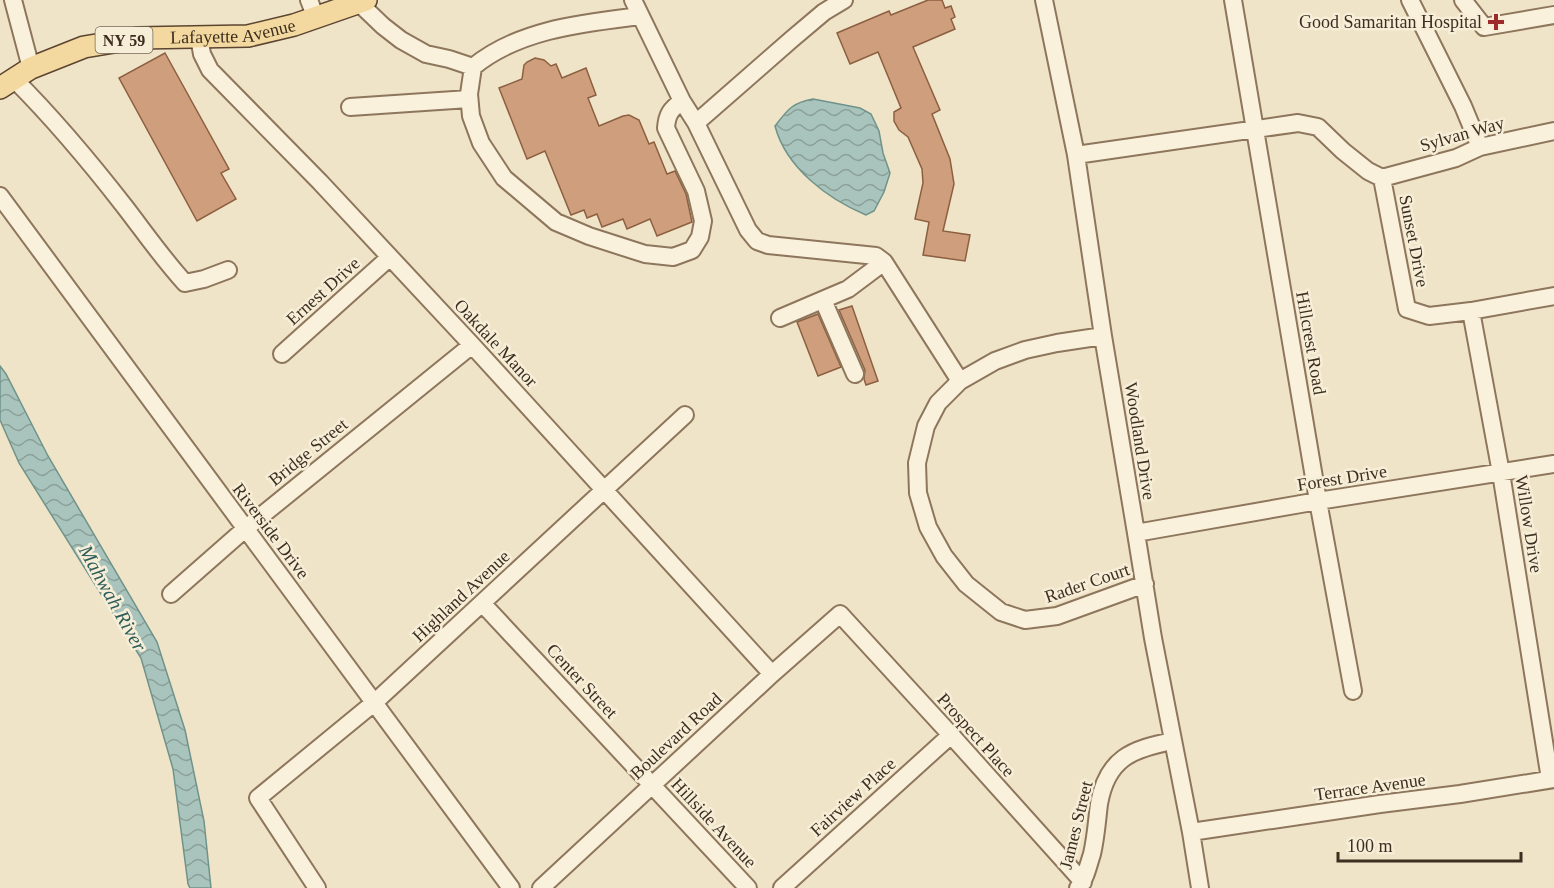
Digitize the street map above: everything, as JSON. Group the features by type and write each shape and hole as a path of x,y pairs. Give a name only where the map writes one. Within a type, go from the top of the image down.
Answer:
{"main road":[{"name":"Lafayette Avenue","path":"15,78 84,47 138,38 248,36 294,25 312,9 363,2"}],"street":[{"path":"14,0 15,78 51,118 185,283 228,270"},
{"path":"633,0 748,230 758,241 768,245 876,256 884,262 960,381"},
{"path":"696,123 816,18 844,0"},
{"name":"Woodland Drive","path":"1044,0 1076,155 1136,532 1200,888"},
{"name":"Hillcrest Road","path":"1233,0 1318,501 1353,692"},
{"path":"1410,0 1463,106 1480,147"},
{"path":"1463,0 1485,27 1554,15"},
{"path":"363,2 392,33 417,50 473,67"},
{"path":"640,16 592,22 537,34 487,55 473,67 470,99 471,116 481,143 504,178 556,222 589,236 645,254 673,257 692,250 700,237 703,221 696,191 666,128 666,117 674,106 682,101"},
{"name":"Oakdale Manor","path":"199,37 202,54 210,70 320,182 472,345 772,674"},
{"path":"350,107 470,99"},
{"name":"Sunset Drive","path":"1076,155 1298,123 1318,127 1368,171 1382,177 1407,309 1429,316 1554,296"},
{"name":"Sylvan Way","path":"1382,177 1456,158 1480,147 1554,131"},
{"name":"Riverside Drive","path":"0,196 511,888"},
{"name":"Ernest Drive","path":"282,354 390,257"},
{"path":"780,318 848,289 884,262"},
{"path":"823,300 855,374"},
{"name":"Willow Drive","path":"1471,311 1501,473 1552,779"},
{"name":"Rader Court","path":"1103,336 1025,350 996,361 960,381 938,403 926,426 917,463 918,493 928,527 944,556 966,584 1001,612 1025,620 1057,616 1145,584"},
{"name":"Bridge Street","path":"171,594 245,529 472,345"},
{"name":"Highland Avenue","path":"317,888 258,798 375,702 685,415"},
{"name":"Forest Drive","path":"1136,532 1554,464"},
{"name":"Center Street","path":"483,603 652,785"},
{"name":"Boulevard Road","path":"541,888 840,614"},
{"name":"Prospect Place","path":"840,614 951,735 1080,885"},
{"name":"Fairview Place","path":"782,888 951,735"},
{"name":"James Street","path":"1080,885 1094,846 1100,800 1109,772 1123,757 1141,749 1173,741"},
{"name":"Terrace Avenue","path":"1191,832 1552,779"},
{"name":"Hillside Avenue","path":"652,785 748,888"}],"water":[{"path":"813,99 860,108 871,114 879,131 890,173 884,192 874,211 866,215 837,200 810,180 789,155 781,141 775,126 795,105"},
{"name":"Mahwah River","path":"0,366 48,456 157,642 185,730 204,821 211,888 190,888 188,884 173,769 141,658 19,463 0,420"}],"building":[{"path":"928,0 942,0 945,8 951,6 955,17 951,19 955,29 913,47 940,110 932,114 950,159 954,184 943,231 970,235 965,261 923,255 929,222 915,219 923,183 922,169 908,137 899,130 894,121 894,112 901,108 878,52 850,64 837,33 889,11 891,15"},
{"path":"165,53 229,169 221,173 236,199 197,221 119,78"},
{"path":"535,58 544,60 551,66 556,64 562,78 586,68 596,95 588,98 599,126 629,115 639,120 649,144 654,142 667,174 675,171 686,194 692,222 657,236 650,219 627,229 623,219 602,227 597,214 587,218 584,210 571,215 545,151 527,159 499,88 522,79 524,65"},
{"path":"852,306 878,381 866,385 865,370 839,310"},
{"path":"818,314 841,367 818,376 797,322"}],"place":[{"name":"Good Samaritan Hospital","path":"1496,22"}]}
